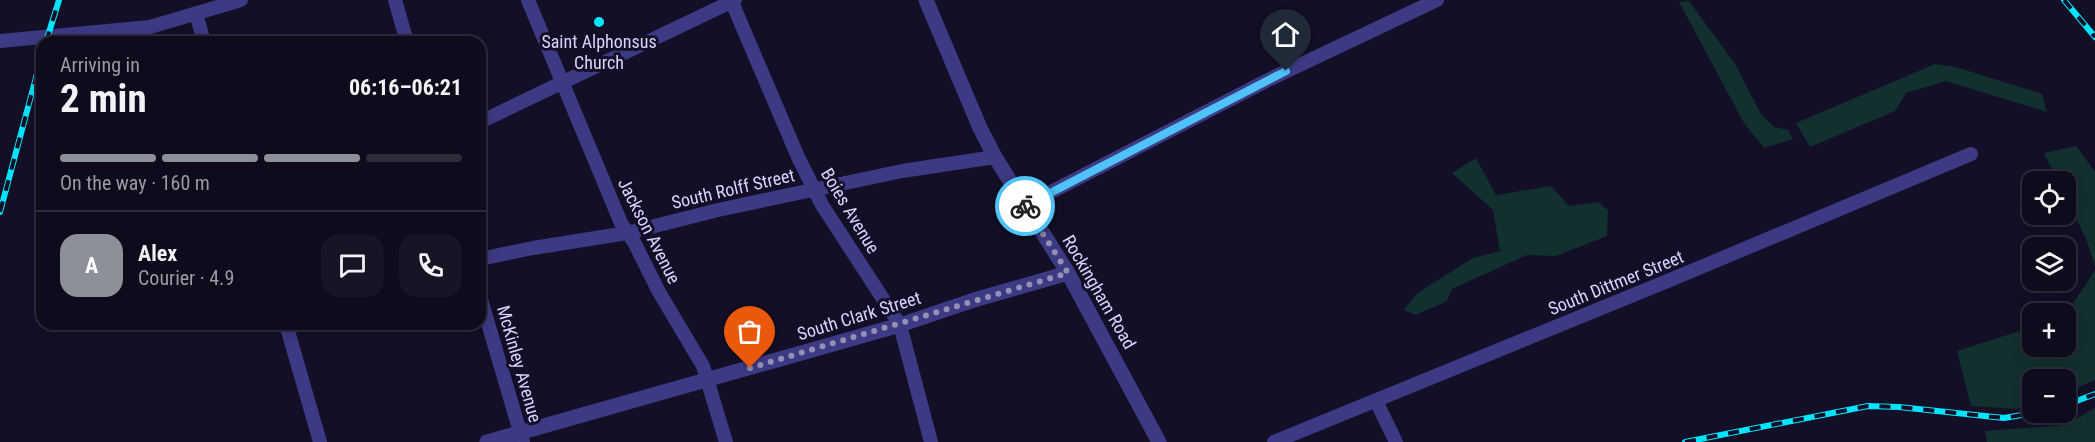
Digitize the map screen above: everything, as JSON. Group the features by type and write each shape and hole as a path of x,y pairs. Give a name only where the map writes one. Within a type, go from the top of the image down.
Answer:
{"street":[{"path":"54,36 150,27 241,0"},
{"path":"395,0 405,36"},
{"name":"Jackson Avenue","path":"528,0 621,223 703,366 726,442"},
{"path":"486,119 732,0"},
{"name":"Boies Avenue","path":"732,0 814,190 900,325 931,442"},
{"name":"Rockingham Road","path":"926,0 980,128 995,157 1068,273 1159,442"},
{"path":"1024,206 1266,81 1437,0"},
{"path":"196,13 202,36"},
{"path":"0,41 36,38"},
{"name":"South Dittmer Street","path":"1274,442 1971,154"},
{"name":"South Rolff Street","path":"486,258 627,233 718,210 902,171 995,157"},
{"name":"South Clark Street","path":"487,442 522,437 1068,273"},
{"name":"McKinley Avenue","path":"486,316 522,437"},
{"path":"288,330 320,442"},
{"path":"1376,401 1396,442"}],"green space":[{"path":"1689,1 1735,64 1761,114 1774,127 1788,130 1793,139 1764,148 1744,123 1679,2"},
{"path":"1935,64 1956,67 2042,94 2047,112 1946,81 1906,93 1895,111 1810,147 1796,123"},
{"path":"2076,146 2095,172 2095,267 2076,218 2076,171 2053,171 2044,153"},
{"path":"1476,158 1496,195 1551,186 1569,206 1598,202 1608,210 1607,236 1556,256 1527,255 1452,289 1447,301 1416,315 1404,310 1416,294 1473,258 1500,251 1493,210 1452,173"},
{"path":"2095,270 2095,380 2076,389 2076,369 2022,369 2022,407 2016,409 1971,406 1957,351 2022,330 2022,357 2076,357 2076,303 2073,303"},
{"path":"2095,408 2095,442 1987,442 1985,431 2065,425 2076,423 2076,419"}],"railway":[{"path":"48,36 59,0"},
{"path":"2064,0 2095,37"},
{"path":"0,212 36,77"},
{"path":"2076,401 2095,394"},
{"path":"1685,442 1868,406 2004,418 2022,415"}],"way so far":[{"path":"750,368 1068,273 1025,206"}],"place":[{"name":"Saint Alphonsus Church","path":"599,22"}],"route":[{"path":"1025,206 1286,71"}]}
